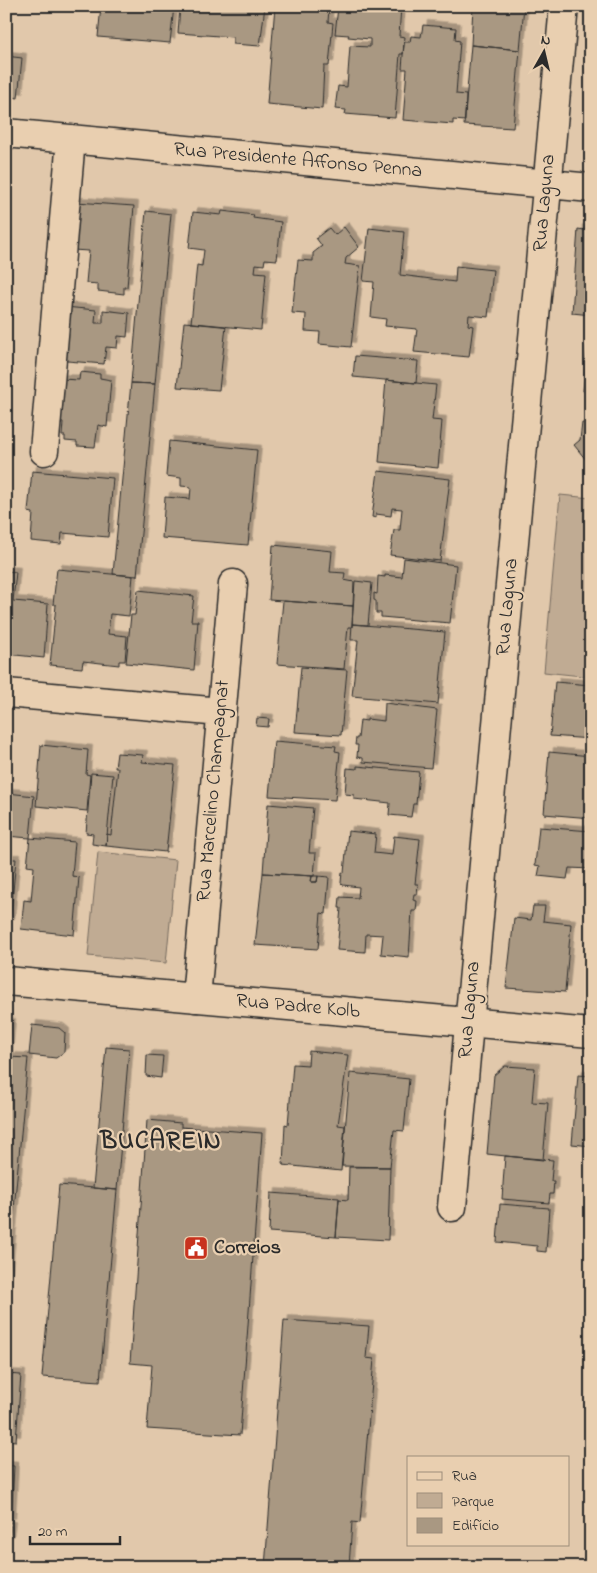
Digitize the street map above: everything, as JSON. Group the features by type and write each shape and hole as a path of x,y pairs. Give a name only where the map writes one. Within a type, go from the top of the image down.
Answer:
{"street":[{"name":"Rua Laguna","path":"452,1207 564,6"},
{"name":"Rua Presidente Affonso Penna","path":"6,133 591,188"},
{"path":"44,451 71,139"},
{"name":"Rua Marcelino Champagnat","path":"196,998 233,584"},
{"path":"6,693 221,712"},
{"name":"Rua Padre Kolb","path":"6,981 591,1033"}],"green space":[{"path":"560,495 591,498 591,677 544,672"},
{"path":"98,852 176,860 166,963 88,956"}],"building":[{"path":"101,6 174,6 170,43 98,37"},
{"path":"180,6 265,6 260,46 233,44 233,37 178,33"},
{"path":"275,6 329,8 328,22 333,23 329,66 324,66 322,109 267,104"},
{"path":"352,6 401,6 399,36 405,37 403,54 400,54 395,118 345,114 346,110 335,109 338,86 347,87 350,46 370,47 370,39 335,34 338,7 352,8"},
{"path":"473,6 524,6 520,50 471,45"},
{"path":"423,25 456,28 455,40 460,41 456,94 466,95 465,121 453,120 453,124 403,120 407,69 402,69 404,42 410,42 411,36 421,37"},
{"path":"471,45 520,50 513,128 464,125"},
{"path":"6,56 22,58 18,98 6,96"},
{"path":"76,202 134,206 127,287 124,287 124,294 98,291 98,284 86,283 89,251 72,250"},
{"path":"146,211 171,214 155,384 131,383"},
{"path":"222,211 254,215 253,218 281,222 277,260 265,259 264,265 256,264 255,272 266,273 261,330 191,323 197,265 202,266 204,250 189,248 193,212 221,215"},
{"path":"344,227 359,247 346,258 345,264 360,266 351,347 319,344 320,332 305,331 306,314 292,313 298,260 313,261 313,253 322,246 316,238 329,228 335,235"},
{"path":"369,228 404,232 400,275 455,282 456,266 493,270 488,317 469,315 468,325 473,326 469,357 414,352 417,329 385,326 386,319 371,317 374,282 363,281"},
{"path":"578,229 591,231 591,315 572,313"},
{"path":"65,307 96,310 95,323 103,323 103,310 129,313 127,337 118,336 117,348 106,347 104,364 55,360"},
{"path":"591,315 591,345 588,345"},
{"path":"184,322 226,326 219,390 177,387"},
{"path":"587,346 591,347 591,392 583,391"},
{"path":"355,356 418,361 416,383 353,377"},
{"path":"80,372 100,374 100,378 111,380 107,427 98,425 95,447 77,446 77,442 65,441 65,436 62,436 63,422 57,421 61,379 79,380"},
{"path":"386,380 436,385 432,420 442,421 438,468 379,462"},
{"path":"131,383 155,384 137,576 113,574"},
{"path":"582,423 591,424 591,466 574,445 580,440"},
{"path":"169,441 257,450 248,545 162,538 165,497 190,499 191,487 181,486 181,478 166,476"},
{"path":"32,471 113,478 108,537 62,533 61,544 31,541 33,513 28,512"},
{"path":"378,471 450,479 440,561 390,555 394,530 400,530 402,509 392,508 391,516 376,514 376,518 372,517"},
{"path":"273,545 332,551 330,572 345,573 344,580 354,582 353,606 269,600"},
{"path":"404,558 456,565 450,623 381,617 381,613 376,613 374,593 377,594 378,576 402,577"},
{"path":"57,569 133,576 129,616 110,614 108,634 127,636 125,661 119,661 119,665 83,661 82,668 50,665 56,605 53,604"},
{"path":"6,571 16,572 13,601 48,604 44,658 6,654"},
{"path":"355,581 372,583 368,625 352,624"},
{"path":"138,590 194,596 191,621 198,621 194,670 126,663 131,615 135,615"},
{"path":"283,601 353,606 352,627 348,627 344,669 277,664"},
{"path":"352,624 445,632 438,704 352,696 358,640 351,640"},
{"path":"301,667 347,670 341,735 295,732"},
{"path":"555,682 591,685 591,739 550,736"},
{"path":"385,703 437,710 431,768 363,762 363,758 357,757 358,745 355,745 356,738 358,738 360,720 384,721"},
{"path":"257,718 269,719 268,727 256,726"},
{"path":"274,741 336,746 335,751 340,752 335,800 269,796"},
{"path":"41,745 88,750 86,774 90,775 87,811 36,806"},
{"path":"549,752 591,756 591,818 544,814"},
{"path":"117,753 143,755 142,762 175,765 166,852 106,846 107,834 111,835 118,768 115,768"},
{"path":"357,766 419,772 416,804 413,804 411,817 389,815 390,803 354,799 354,795 345,794 347,768 357,769"},
{"path":"91,773 113,775 106,846 92,844 93,834 86,833"},
{"path":"8,793 34,796 30,838 6,836"},
{"path":"268,804 313,808 309,853 316,853 314,876 263,873"},
{"path":"539,827 591,831 591,869 569,868 567,879 538,876 540,866 535,865"},
{"path":"348,831 376,834 374,853 392,855 394,836 420,839 415,884 418,884 417,894 414,894 413,900 417,901 416,911 412,911 409,957 381,954 383,935 366,934 365,952 337,950 341,908 339,908 340,897 358,898 359,887 343,885 341,883 342,872 344,873"},
{"path":"30,838 75,842 72,876 79,877 74,935 21,929 24,900 31,901 34,867 27,866"},
{"path":"6,859 16,859 10,923 6,922"},
{"path":"263,873 312,876 311,882 317,882 318,876 329,877 326,914 321,913 318,949 255,945"},
{"path":"312,876 318,876 317,882 311,882"},
{"path":"533,906 545,906 543,921 571,924 565,992 506,988 514,918 531,920"},
{"path":"6,1023 11,1023 8,1057 28,1058 6,1296"},
{"path":"32,1025 59,1028 65,1033 64,1052 56,1058 29,1055"},
{"path":"106,1047 129,1049 117,1190 93,1188"},
{"path":"309,1051 348,1055 338,1125 345,1126 341,1171 283,1165 285,1124 288,1125 293,1064 308,1065"},
{"path":"147,1055 163,1056 161,1078 146,1076"},
{"path":"505,1066 535,1068 532,1102 548,1103 543,1160 487,1154 494,1075"},
{"path":"350,1073 409,1079 404,1131 394,1130 390,1167 342,1166"},
{"path":"578,1075 591,1076 591,1146 572,1144"},
{"name":"Correios","path":"147,1120 181,1123 181,1127 262,1133 240,1435 147,1429 152,1365 130,1363"},
{"path":"505,1156 553,1160 551,1181 554,1181 553,1194 550,1194 549,1203 502,1199"},
{"path":"349,1167 390,1167 388,1240 336,1237 339,1199 348,1200"},
{"path":"59,1185 117,1190 100,1381 42,1377"},
{"path":"271,1193 339,1198 336,1237 269,1232"},
{"path":"500,1204 549,1208 546,1252 537,1251 537,1246 497,1242"},
{"path":"284,1320 369,1326 366,1358 374,1359 360,1523 352,1522 349,1567 265,1567"},
{"path":"6,1374 21,1375 16,1441 6,1440"},
{"path":"6,1465 14,1466 11,1523 6,1522"},
{"path":"6,1526 11,1526 9,1541 6,1541"}],"place":[{"name":"Correios","path":"196,1248"}],"district":[{"name":"BUCAREIN","path":"161,1142"}]}
